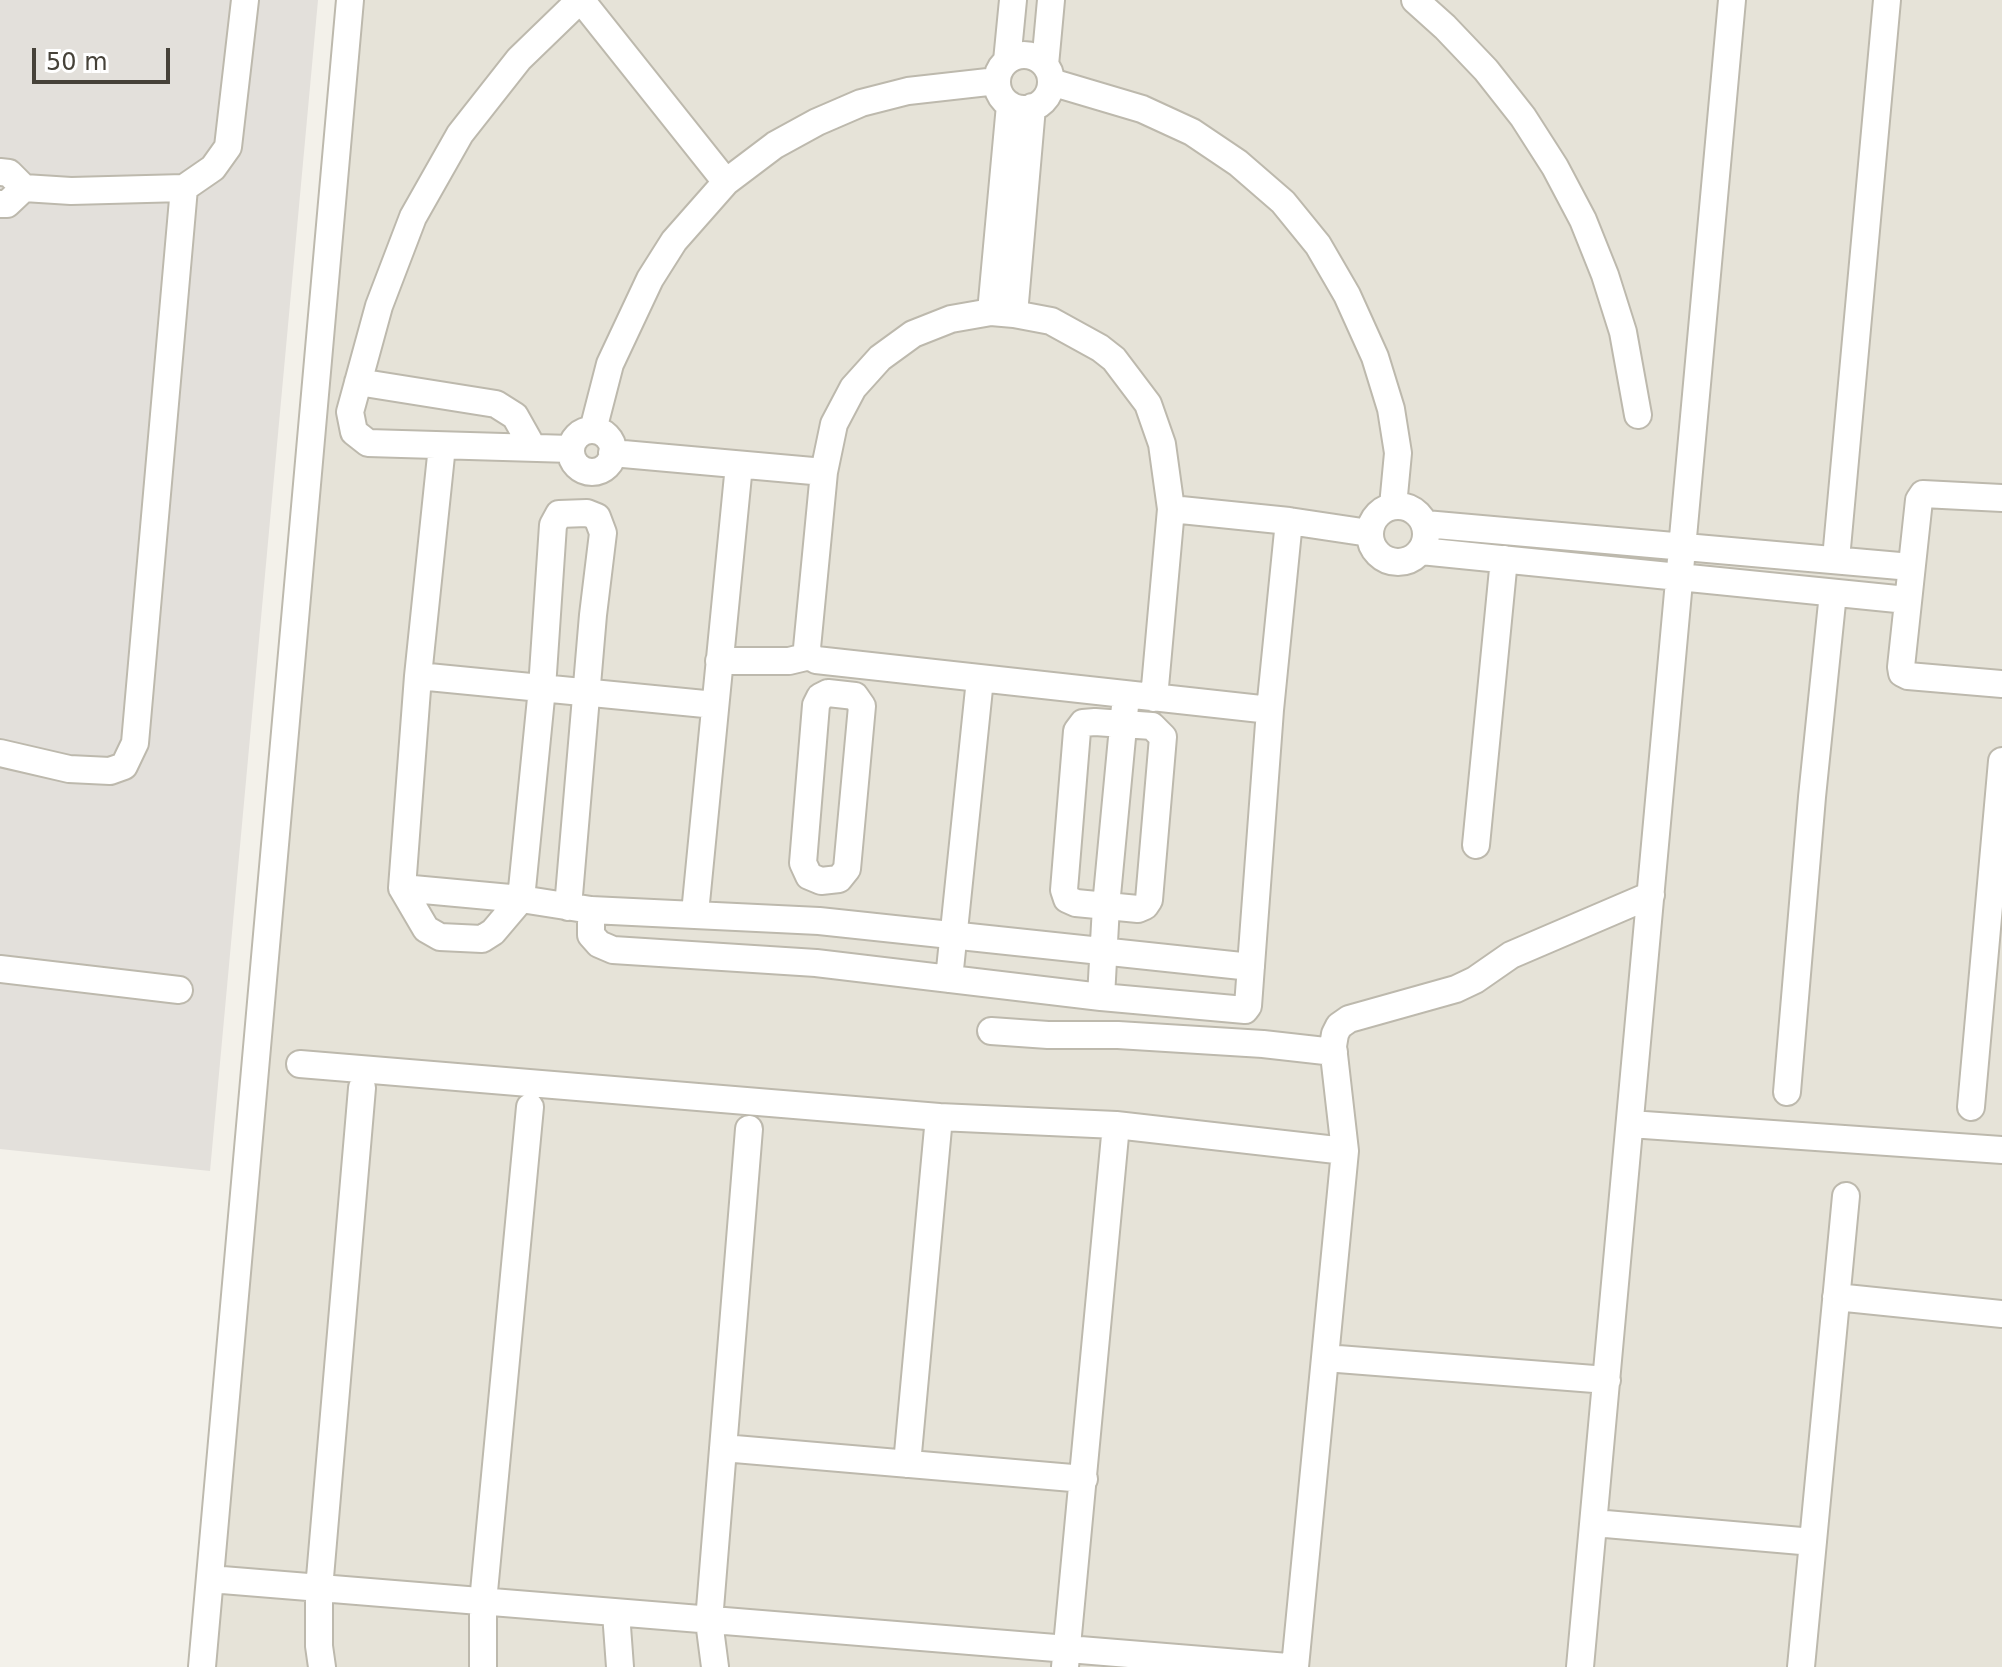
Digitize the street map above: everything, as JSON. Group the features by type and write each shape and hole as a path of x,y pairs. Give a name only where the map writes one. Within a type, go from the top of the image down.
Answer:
{"street":[{"path":"0,172 9,173 24,188 71,191 184,188 213,168 228,147 245,0"},
{"path":"202,1667 350,0"},
{"path":"571,449 368,443 354,432 350,412 379,306 413,217 460,134 519,59 581,0 726,182"},
{"path":"1013,0 999,90 1021,106"},
{"path":"1021,106 1045,98 1051,0"},
{"path":"1415,0 1486,70 1523,117 1555,167 1583,220 1605,275 1623,332 1638,415"},
{"path":"1580,1667 1732,0"},
{"path":"1836,559 1887,0"},
{"path":"593,430 610,364 650,279 674,241 726,182 775,145 861,103 1002,71 1023,55 1039,59 1048,73 1192,132 1238,163 1283,202 1309,234 1347,295 1375,357 1391,409 1398,453 1393,506"},
{"path":"1002,313 1021,106"},
{"path":"0,204 7,204 24,188"},
{"path":"0,754 69,769 110,771 124,766 135,743 184,188"},
{"path":"1154,698 1171,509 1162,444 1148,404 1129,376 1114,359 1081,336 1051,321 1002,313 951,319 913,334 880,358 853,388 834,424 824,472 807,648 810,656 816,660 980,679 1154,698 1270,710"},
{"path":"358,382 496,404 515,416 533,448"},
{"path":"593,430 608,437 612,453 605,467 590,472 576,464 571,449 578,435 593,430"},
{"path":"442,446 418,676 402,888 426,929 440,937 482,939 493,932 521,899 542,688 553,525 559,514 587,513 597,517 603,533 586,693 580,908 591,935 599,944 613,950 816,963 1101,997 1245,1010 1248,1006 1270,710 1289,521"},
{"path":"612,453 824,472"},
{"path":"695,913 739,465"},
{"path":"587,513 590,472"},
{"path":"2002,498 1929,492 1919,500 1901,667 1902,673 1916,677 2002,684"},
{"path":"1393,506 1412,509 1425,524 1421,551 1405,562 1384,560 1376,553 1369,533 1376,515 1393,506"},
{"path":"1171,509 1369,533"},
{"path":"1425,524 1911,567"},
{"path":"1421,551 1907,600"},
{"path":"1785,589 1789,555"},
{"path":"1476,845 1504,559"},
{"path":"1787,1092 1833,593"},
{"path":"719,661 789,661 810,656"},
{"path":"844,663 844,693"},
{"path":"418,676 715,705"},
{"path":"949,979 980,679"},
{"path":"828,693 844,693 855,696 862,706 847,869 839,879 821,881 809,876 803,863 816,705 820,697 828,693"},
{"path":"1101,997 1106,906 1126,695"},
{"path":"1083,723 1123,724 1152,726 1163,737 1149,900 1138,909 1076,903 1067,899 1064,890 1077,731 1083,723"},
{"path":"1971,1107 2002,761"},
{"path":"816,963 821,881"},
{"path":"402,888 580,908 819,921 1251,967"},
{"path":"1295,1667 1345,1151 1334,1052 1335,1034 1339,1026 1349,1019 1456,989 1511,955 1651,895"},
{"path":"0,969 179,990"},
{"path":"991,1031 1118,1035 1263,1044 1334,1052"},
{"path":"300,1064 939,1117 1116,1125 1345,1151"},
{"path":"322,1667 319,1589 362,1088"},
{"path":"483,1667 483,1602 530,1107"},
{"path":"907,1464 939,1117"},
{"path":"1630,1124 2002,1150"},
{"path":"1066,1659 1116,1125"},
{"path":"715,1667 709,1621 749,1129"},
{"path":"1801,1667 1846,1196"},
{"path":"1836,1297 2002,1314"},
{"path":"1325,1358 1607,1380"},
{"path":"723,1448 1084,1479"},
{"path":"1594,1523 1813,1542"},
{"path":"210,1579 709,1621 1066,1659 1288,1667"},
{"path":"616,1613 620,1667"}],"shaded area":[{"path":"0,0 318,0 210,1171 0,1149"},
{"path":"358,0 2002,0 2002,1667 205,1667"}]}
